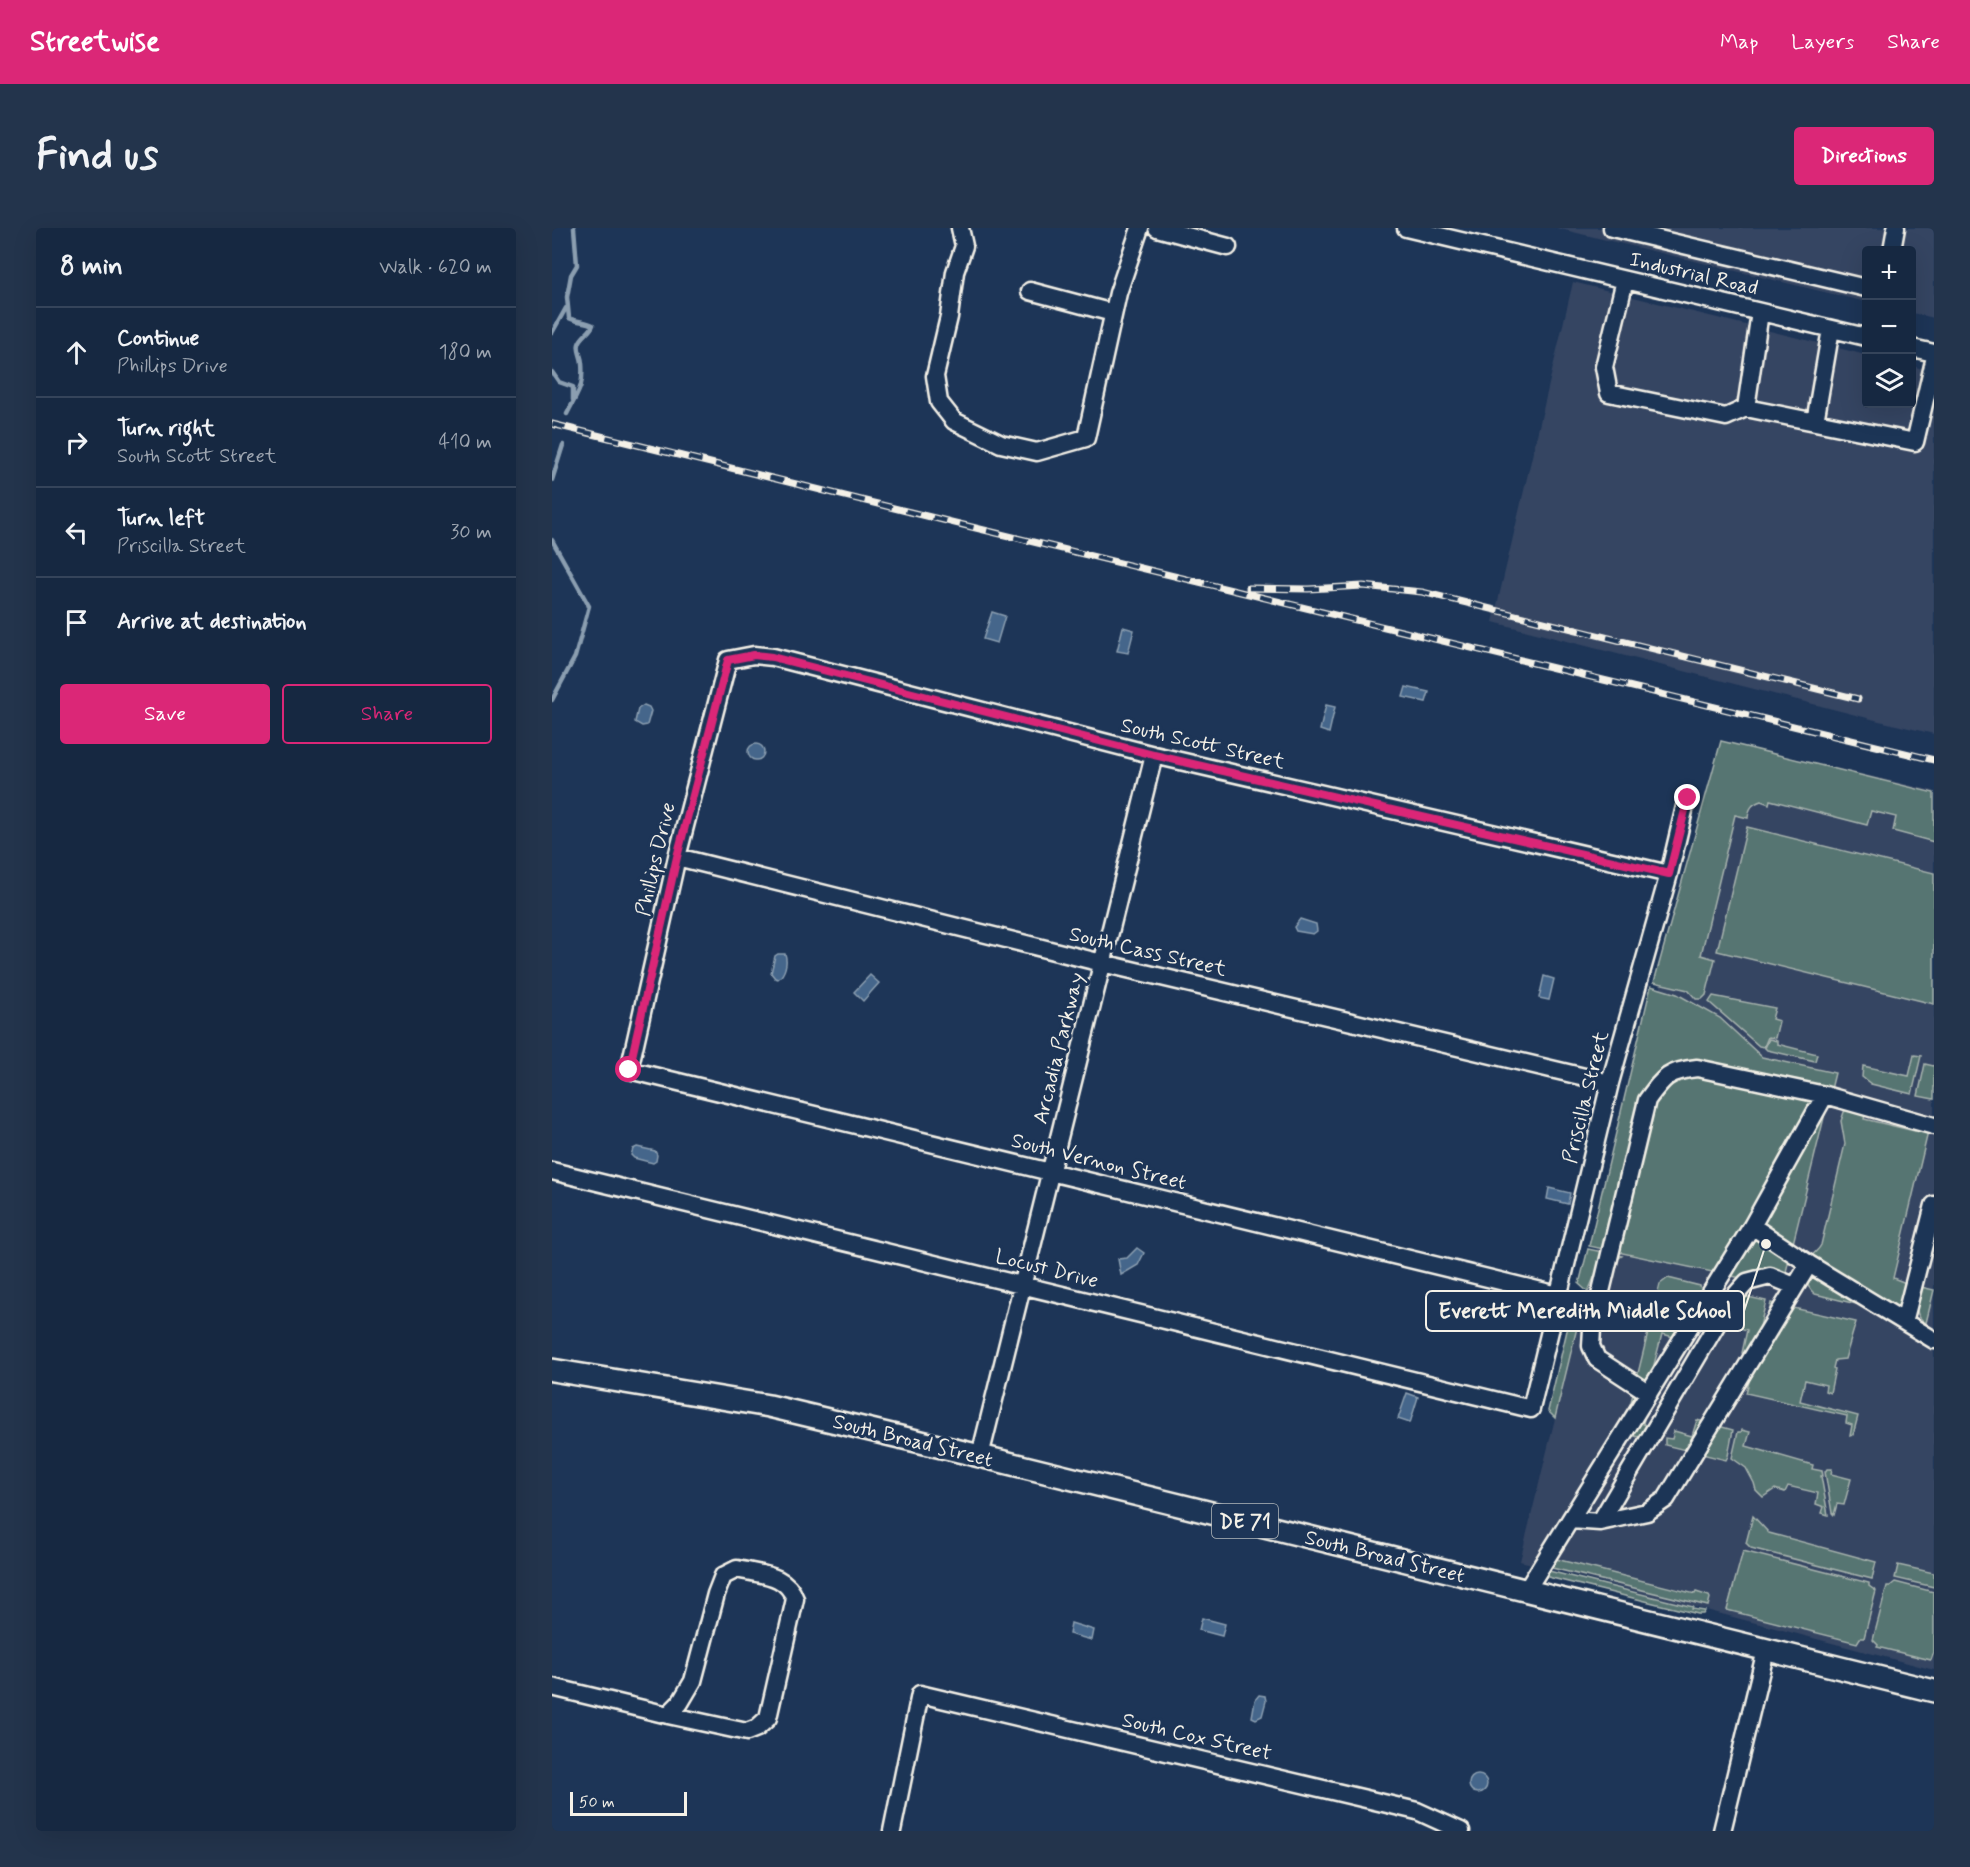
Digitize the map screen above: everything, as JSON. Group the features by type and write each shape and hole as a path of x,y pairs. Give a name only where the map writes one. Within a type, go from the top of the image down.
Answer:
{"main road":[{"name":"South Broad Street","path":"552,1370 769,1406 1934,1691"}],"street":[{"path":"960,228 964,246 955,272 949,317 935,376 939,402 954,421 1001,444 1037,452 1086,438 1118,292 1140,228"},
{"path":"1157,228 1228,247"},
{"name":"Industrial Road","path":"1406,228 1862,336"},
{"path":"1612,228 1862,287"},
{"path":"1893,246 1896,228"},
{"path":"1625,280 1604,367 1609,393 1726,417 1746,408 1915,442 1934,361"},
{"path":"1030,291 1113,313"},
{"path":"1746,408 1760,312"},
{"path":"1815,422 1831,329"},
{"path":"1916,349 1934,353"},
{"name":"South Scott Street","path":"728,660 754,655 772,657 1154,755 1669,874"},
{"name":"Phillips Drive","path":"629,1070 677,857 728,660"},
{"name":"Arcadia Parkway","path":"980,1456 1154,755"},
{"name":"Priscilla Street","path":"1531,1409 1610,1083 1688,798"},
{"name":"South Cass Street","path":"677,857 1102,963 1610,1083"},
{"path":"1649,1392 1597,1359 1591,1346 1592,1329 1647,1100 1661,1082 1677,1070 1697,1068 1825,1095 1934,1126"},
{"name":"South Vernon Street","path":"629,1070 1558,1295"},
{"path":"1526,1591 1752,1226 1825,1095"},
{"name":"Locust Drive","path":"552,1171 1531,1409"},
{"path":"1904,1322 1931,1226 1934,1205"},
{"path":"1752,1226 1809,1264 1934,1340"},
{"path":"1571,1520 1600,1522 1647,1512 1666,1499 1809,1264"},
{"path":"1600,1522 1731,1300 1747,1282 1770,1276 1794,1286"},
{"path":"552,1687 668,1716 747,1732 757,1728 768,1718 795,1599 791,1587 782,1580 737,1569 723,1576 716,1593 693,1681 680,1704 668,1716"},
{"path":"1722,1831 1766,1650"},
{"name":"South Cox Street","path":"892,1831 920,1694 1417,1811 1461,1831"}],"shaded area":[{"path":"1556,228 1934,228 1934,318 1916,314 1916,246 1862,246 1862,301"},
{"path":"1573,282 1862,354 1862,408 1916,408 1916,367 1934,372 1934,734 1493,622"},
{"path":"992,612 1005,616 997,643 983,639"},
{"path":"1123,627 1134,630 1128,653 1117,651"},
{"path":"1406,687 1429,692 1426,702 1403,697"},
{"path":"644,705 651,711 647,725 642,726 635,722 638,709"},
{"path":"1326,705 1335,707 1329,733 1320,730"},
{"path":"1721,741 1934,791 1934,1670 1520,1561"},
{"path":"753,744 759,744 764,752 762,758 753,760 748,755 748,749"},
{"path":"1300,919 1316,924 1317,931 1313,934 1296,931 1294,927"},
{"path":"785,954 786,961 784,971 778,979 771,973 775,956"},
{"path":"870,975 879,983 863,1001 854,992"},
{"path":"1544,976 1554,979 1549,1000 1539,998"},
{"path":"637,1147 655,1151 656,1161 653,1163 634,1158 631,1155 633,1149"},
{"path":"1549,1188 1570,1193 1568,1204 1547,1199"},
{"path":"1137,1248 1144,1253 1138,1265 1121,1275 1118,1259 1127,1258"},
{"path":"1407,1393 1418,1397 1410,1423 1398,1419"},
{"path":"1202,1618 1225,1624 1222,1636 1199,1630"},
{"path":"1071,1623 1094,1630 1092,1640 1069,1634"},
{"path":"1259,1695 1265,1696 1266,1701 1262,1716 1256,1719 1252,1717 1255,1700"},
{"path":"1478,1775 1484,1778 1487,1784 1484,1790 1478,1793 1472,1790 1469,1784 1472,1778"}],"green space":[{"path":"1721,741 1934,793 1934,842 1893,831 1896,817 1871,811 1867,825 1770,800 1769,804 1761,801 1753,805 1748,818 1735,815 1701,955 1715,959 1706,995 1702,999 1696,999 1688,990 1654,982"},
{"path":"1747,827 1934,873 1934,1004 1717,951"},
{"path":"1651,986 1677,994 1720,1018 1762,1057 1835,1073 1784,1280 1779,1286 1589,1246"},
{"path":"1713,996 1775,1008 1772,1019 1779,1021 1775,1038 1768,1037 1764,1047 1759,1046 1709,1002"},
{"path":"1769,1039 1777,1041 1777,1044 1817,1054 1815,1061 1767,1050 1765,1048"},
{"path":"1914,1055 1921,1056 1912,1094 1871,1084 1862,1077 1863,1066 1909,1076"},
{"path":"1925,1064 1934,1066 1934,1099 1918,1096"},
{"path":"1853,1104 1867,1107 1864,1119 1915,1131 1918,1120 1929,1128 1893,1278 1906,1283 1900,1303 1893,1313 1815,1294 1807,1282 1806,1272 1809,1262 1821,1245 1845,1144 1841,1121 1844,1112"},
{"path":"1588,1249 1622,1256 1595,1275 1588,1292 1579,1284"},
{"path":"1668,1278 1700,1286 1701,1289 1692,1327 1681,1339 1662,1334 1644,1403 1647,1405 1643,1424 1660,1429 1654,1441 1627,1434 1624,1430 1660,1284"},
{"path":"1921,1287 1934,1290 1926,1323 1918,1316 1917,1311"},
{"path":"1708,1288 1766,1301 1753,1357 1742,1353 1747,1330 1721,1323 1707,1331 1699,1328"},
{"path":"1771,1303 1856,1322 1845,1359 1835,1360 1830,1393 1825,1391 1826,1385 1805,1380 1800,1401 1858,1416 1853,1435 1850,1436 1852,1425 1846,1423 1847,1416 1746,1393 1751,1374 1757,1364"},
{"path":"1573,1305 1582,1307 1555,1418 1548,1411"},
{"path":"1697,1420 1733,1430 1726,1460 1665,1445 1665,1438 1672,1439 1674,1431 1692,1436"},
{"path":"1742,1430 1750,1432 1746,1446 1813,1465 1812,1469 1822,1471 1828,1515 1822,1513 1824,1507 1816,1504 1818,1493 1788,1486 1785,1492 1775,1489 1763,1497 1756,1490 1746,1468 1732,1458 1738,1432"},
{"path":"1827,1469 1832,1469 1831,1474 1851,1479 1844,1505 1837,1504 1834,1515 1825,1472"},
{"path":"1753,1516 1769,1533 1876,1562 1872,1579 1751,1548 1746,1543"},
{"path":"1743,1551 1869,1583 1869,1586 1876,1591 1864,1638 1860,1638 1857,1643 1727,1610"},
{"path":"1548,1557 1695,1594 1696,1592 1709,1596 1708,1606 1540,1565"},
{"path":"1898,1565 1934,1573 1934,1587 1895,1578"},
{"path":"1541,1569 1705,1611 1703,1614 1698,1614 1544,1576"},
{"path":"1895,1582 1934,1592 1934,1652 1931,1660 1877,1647 1878,1645 1873,1640 1887,1586"}],"waterway":[{"path":"567,414 579,390 582,378 579,344 593,325 569,318 567,297 571,275 577,265 574,228"},
{"path":"552,333 566,308"},
{"path":"552,372 559,382 573,387 573,400"},
{"path":"552,480 563,445"},
{"path":"552,540 589,606 575,657 552,700"}],"railway":[{"path":"552,424 1934,760"},
{"path":"1249,588 1308,589 1363,586 1422,592 1858,699"}],"place":[{"name":"Everett Meredith Middle School","path":"1766,1244"}],"route":[{"path":"629,1070 677,857 728,660 754,655 772,657 1154,755 1669,874 1688,798"}]}
